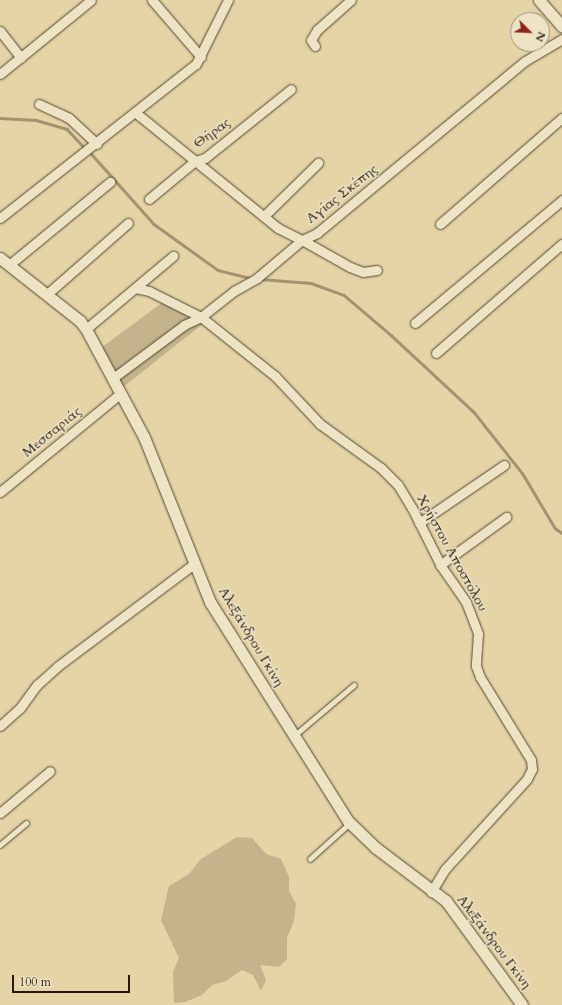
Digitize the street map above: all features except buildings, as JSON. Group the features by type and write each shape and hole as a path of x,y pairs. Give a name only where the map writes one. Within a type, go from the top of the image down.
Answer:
{"street":[{"path":"0,74 91,0"},
{"path":"152,0 201,57"},
{"path":"0,218 96,145 184,75 201,57 228,0"},
{"path":"315,46 311,40 316,30 351,0"},
{"path":"539,0 562,26"},
{"path":"0,31 20,58"},
{"name":"Αγίας Σκέπης","path":"136,113 278,228 302,240 317,233 524,61 562,39"},
{"name":"Θήρας","path":"150,199 195,161 205,158 291,88"},
{"path":"39,104 69,118 96,145"},
{"path":"440,224 562,118"},
{"path":"264,216 318,163"},
{"path":"9,265 110,182"},
{"path":"415,323 562,200"},
{"path":"46,295 128,223"},
{"path":"113,378 184,325 201,317 234,291 257,278 302,240 350,268 363,272 377,270"},
{"path":"436,353 562,244"},
{"path":"86,329 173,256"},
{"name":"Αλεξάνδρου Γκίνη","path":"0,258 80,321 86,329 121,393 162,478 194,564 210,602 228,633 295,734 350,823 431,892 446,901 522,1005"},
{"name":"Χρήστου Αποστόλου","path":"135,288 149,291 201,317 271,373 320,424 381,468 398,485 440,565 466,602 475,620 478,634 476,666 480,677 531,760 532,769 526,779 445,869 431,892"},
{"name":"Μεσσαριάς","path":"0,492 121,393"},
{"path":"419,523 504,465"},
{"path":"440,565 506,517"},
{"path":"0,726 20,708 37,685 58,666 194,564"},
{"path":"0,813 50,770"}],"lane":[{"path":"295,734 354,685"},
{"path":"0,845 26,823"},
{"path":"310,859 350,823"}],"shaded area":[{"path":"163,302 204,323 122,388 101,348"},
{"path":"237,837 252,838 266,854 281,859 289,877 289,891 296,904 294,921 287,938 287,959 279,967 260,965 266,980 261,991 253,975 242,970 226,981 212,985 202,995 185,1002 174,1003 173,972 179,958 161,920 169,886 189,874 201,859"}],"waterway":[{"path":"0,118 36,120 67,129 85,148"},
{"path":"89,151 154,224 218,270 251,278"},
{"path":"260,279 311,283 344,295 391,335 474,412 523,474 555,528 562,533"}]}
